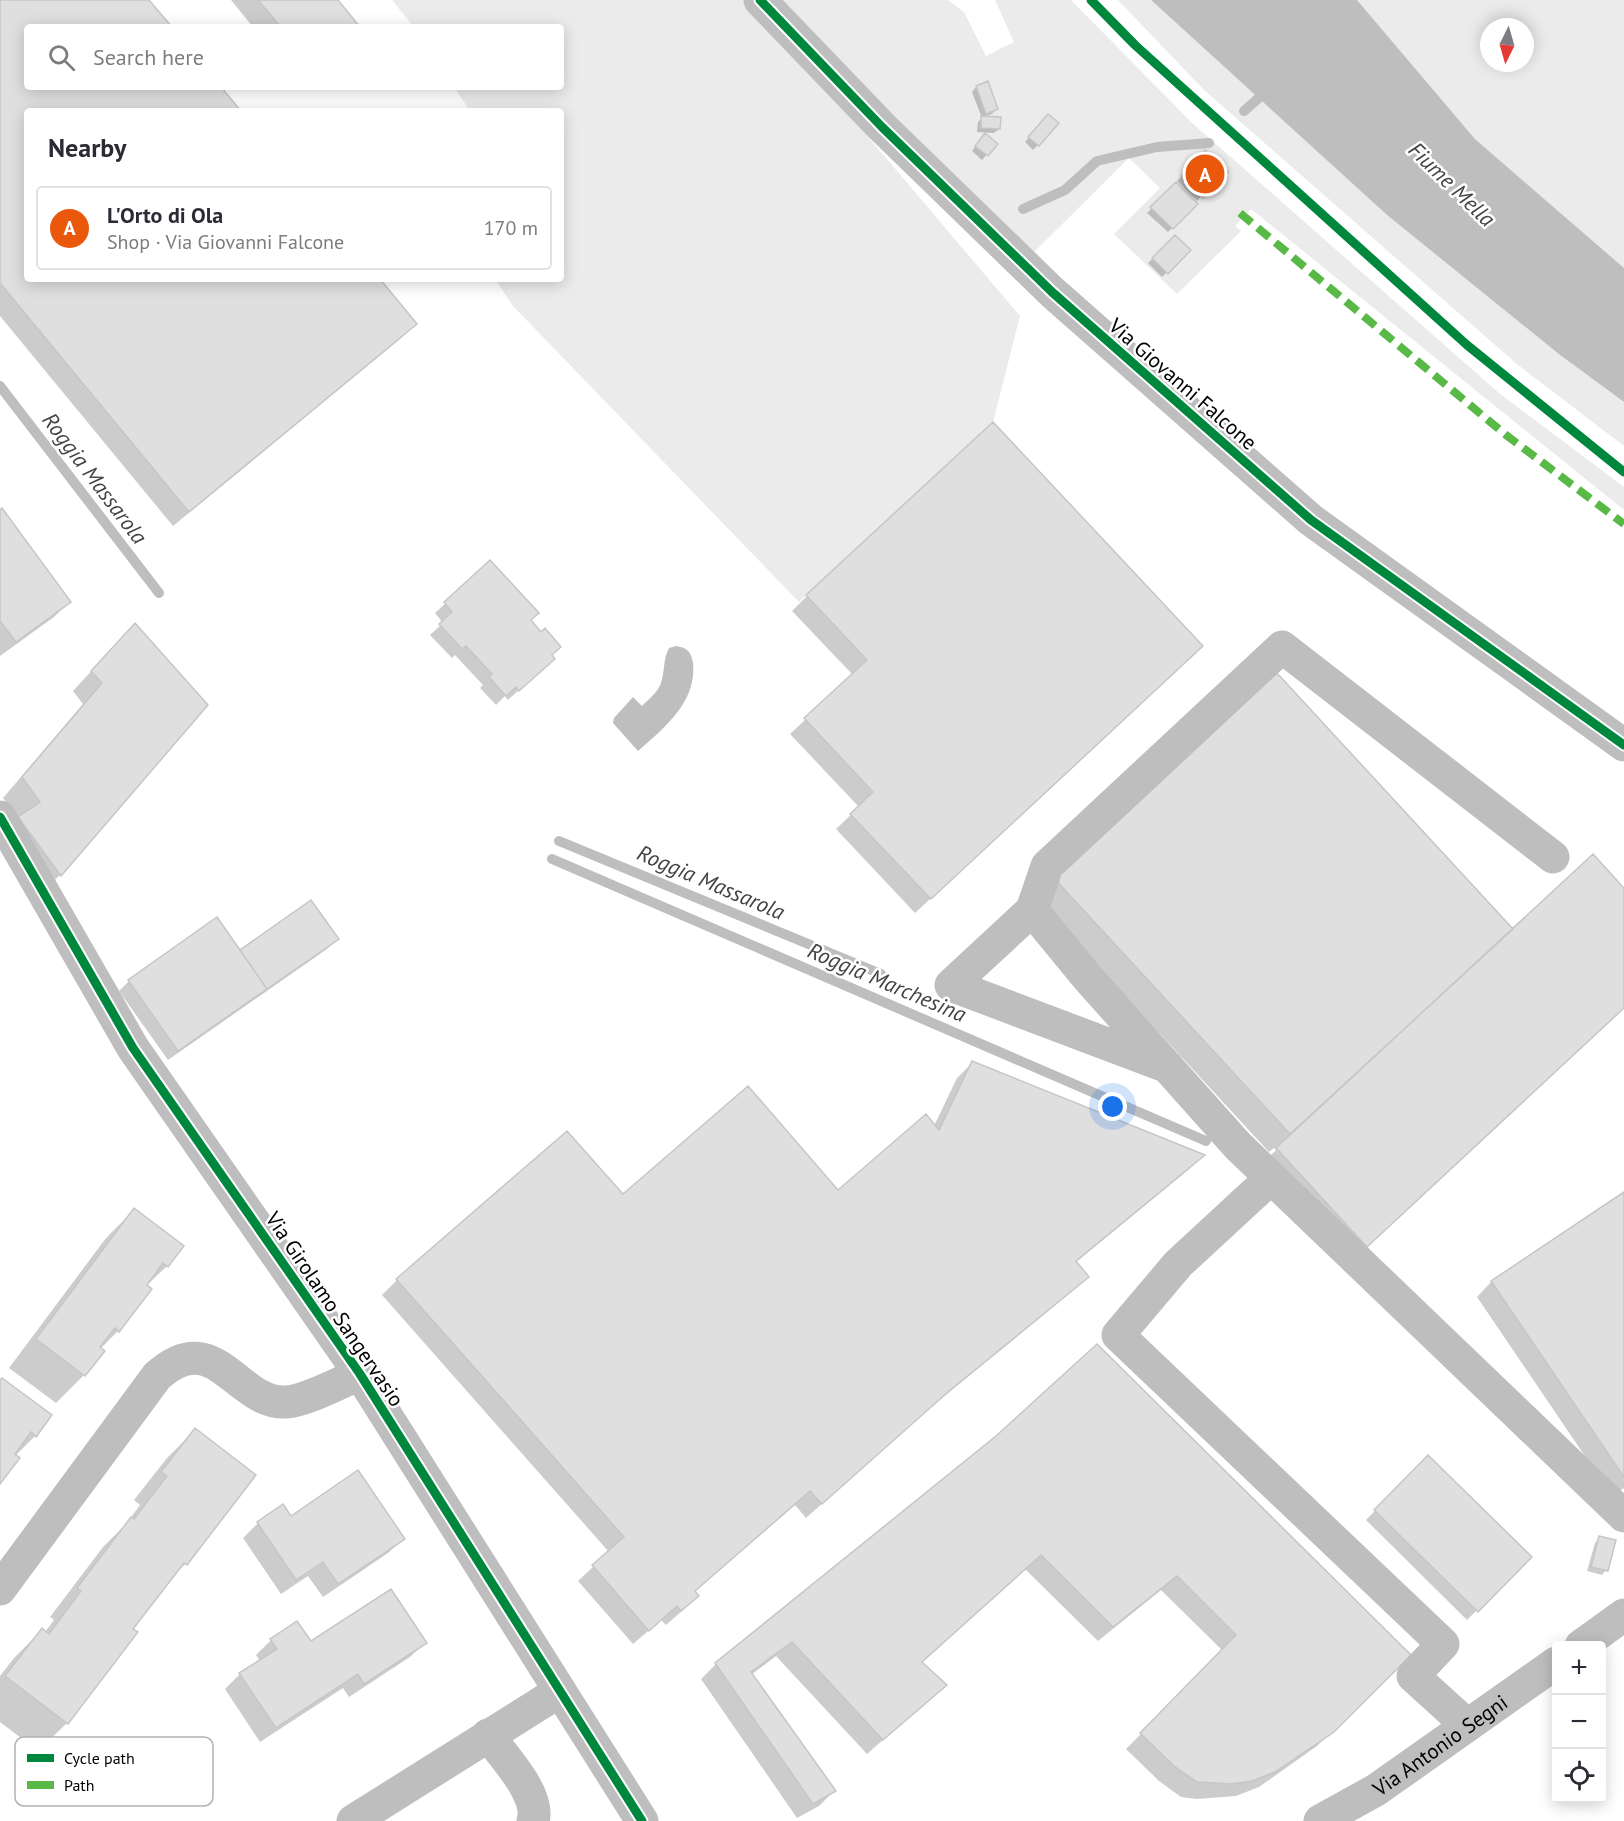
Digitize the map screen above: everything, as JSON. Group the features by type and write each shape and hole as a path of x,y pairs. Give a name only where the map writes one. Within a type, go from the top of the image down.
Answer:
{"street":[{"name":"Via Giovanni Falcone","path":"760,0 882,127 1052,292 1311,520 1624,745"},
{"path":"1167,1068 951,985 1032,910 1047,866 1282,647 1552,858"},
{"name":"Via Girolamo Sangervasio","path":"0,817 133,1048 360,1374 642,1821"},
{"path":"1032,910 1088,978 1238,1146 1624,1516"},
{"path":"1271,1178 1178,1264 1118,1335 1443,1644 1413,1676 1467,1725"},
{"path":"0,1589 156,1377 168,1365 183,1359 199,1359 214,1364 259,1394 272,1400 286,1402 360,1374"},
{"path":"1588,1641 1624,1615"},
{"name":"Via Antonio Segni","path":"1320,1821 1376,1790 1552,1666"},
{"path":"366,1818 560,1691"},
{"path":"488,1736 529,1791 534,1804 533,1821"}],"shaded area":[{"path":"392,0 752,0 1020,316 993,422 799,602 513,306 497,282 564,282 564,108 468,108 456,90 564,90 564,24 412,24"},
{"path":"780,0 948,0 964,12 986,56 1014,42 995,0 1071,0 1192,123 1499,393 1624,487 1624,510 1251,209 1235,226 1241,231 1177,294 1114,234 1160,188 1129,158 1029,257"},
{"path":"1118,0 1151,0 1387,215 1560,355 1624,402 1624,446 1518,365 1204,90"},
{"path":"1357,0 1624,0 1624,268 1475,139"}],"water":[{"name":"Fiume Mella","path":"1151,0 1357,0 1475,139 1624,268 1624,402 1560,355 1387,215"},
{"path":"676,646 688,651 692,659 693,677 690,690 677,713 638,751 613,723 614,718 633,697 642,706 656,692 661,683 667,652 669,648"}],"building":[{"path":"0,0 149,0 169,24 24,24 24,90 224,90 238,108 24,108 24,282 382,282 417,324 189,512 0,283"},
{"path":"258,0 338,0 358,24 278,24"},
{"path":"988,81 998,109 986,114 976,86"},
{"path":"1048,114 1059,123 1039,146 1028,137"},
{"path":"981,116 1001,117 1000,129 981,128"},
{"path":"985,133 998,144 988,156 975,146"},
{"path":"1205,150 1228,172 1203,198 1181,176"},
{"path":"1176,182 1198,204 1173,229 1150,207"},
{"path":"1175,235 1191,250 1168,274 1152,258"},
{"path":"993,422 1203,646 931,899 850,814 873,792 804,718 867,660 806,595"},
{"path":"2,508 71,602 16,642 0,621 0,510"},
{"path":"490,560 539,613 531,620 541,632 545,628 561,647 552,655 555,659 519,691 516,687 506,696 489,677 492,674 466,646 462,649 439,624 452,612 444,602"},
{"path":"135,623 208,705 61,876 18,817 40,802 22,777 102,683 91,671"},
{"path":"1276,672 1513,929 1290,1134 1052,876"},
{"path":"1593,854 1624,888 1624,1008 1367,1247 1276,1148"},
{"path":"311,900 339,939 267,989 240,950"},
{"path":"217,917 267,989 178,1051 128,980"},
{"path":"972,1061 1205,1155 1076,1261 1089,1277 948,1392 822,1504 810,1491 695,1591 699,1596 681,1611 677,1606 649,1631 592,1565 624,1537 396,1279 567,1131 623,1194 748,1086 838,1190 926,1114 939,1130"},
{"path":"1624,1192 1624,1477 1491,1281"},
{"path":"134,1208 184,1246 168,1267 163,1263 147,1285 152,1289 119,1332 115,1328 100,1347 105,1351 85,1376 36,1339"},
{"path":"1097,1344 1411,1655 1334,1732 1275,1772 1252,1781 1231,1784 1197,1782 1174,1766 1140,1733 1236,1635 1177,1576 1113,1627 1041,1555 922,1662 947,1685 883,1740 792,1642 751,1672 836,1791 813,1804 715,1663 996,1436"},
{"path":"2,1378 52,1415 36,1437 31,1432 15,1454 20,1458 0,1484 0,1380"},
{"path":"195,1428 256,1475 187,1565 184,1563 133,1629 138,1632 68,1724 5,1676 42,1628 49,1634 81,1591 77,1588 131,1517 134,1519 167,1476 161,1472"},
{"path":"1428,1455 1532,1557 1478,1612 1374,1510"},
{"path":"358,1470 405,1539 338,1584 323,1562 296,1580 257,1522 283,1504 291,1516"},
{"path":"1599,1536 1616,1540 1608,1571 1591,1567"},
{"path":"391,1589 427,1643 364,1684 358,1674 276,1728 239,1673 277,1649 270,1639 297,1621 311,1641"}],"waterway":[{"path":"1244,111 1269,89"},
{"path":"1023,209 1065,190 1097,161 1157,147 1209,143"},
{"name":"Roggia Massarola","path":"0,386 159,593"},
{"name":"Roggia Massarola","path":"559,841 881,974"},
{"name":"Roggia Marchesina","path":"552,859 1206,1141"}],"marked path":[{"path":"1240,213 1506,435 1624,524"}],"cycle path":[{"path":"760,0 882,127 1052,292 1311,520 1624,745"},
{"path":"1091,0 1135,45 1467,345 1624,472"},
{"path":"0,817 133,1048 360,1374 642,1821"}],"place":[{"name":"L'Orto di Ola","path":"1205,174"}]}
